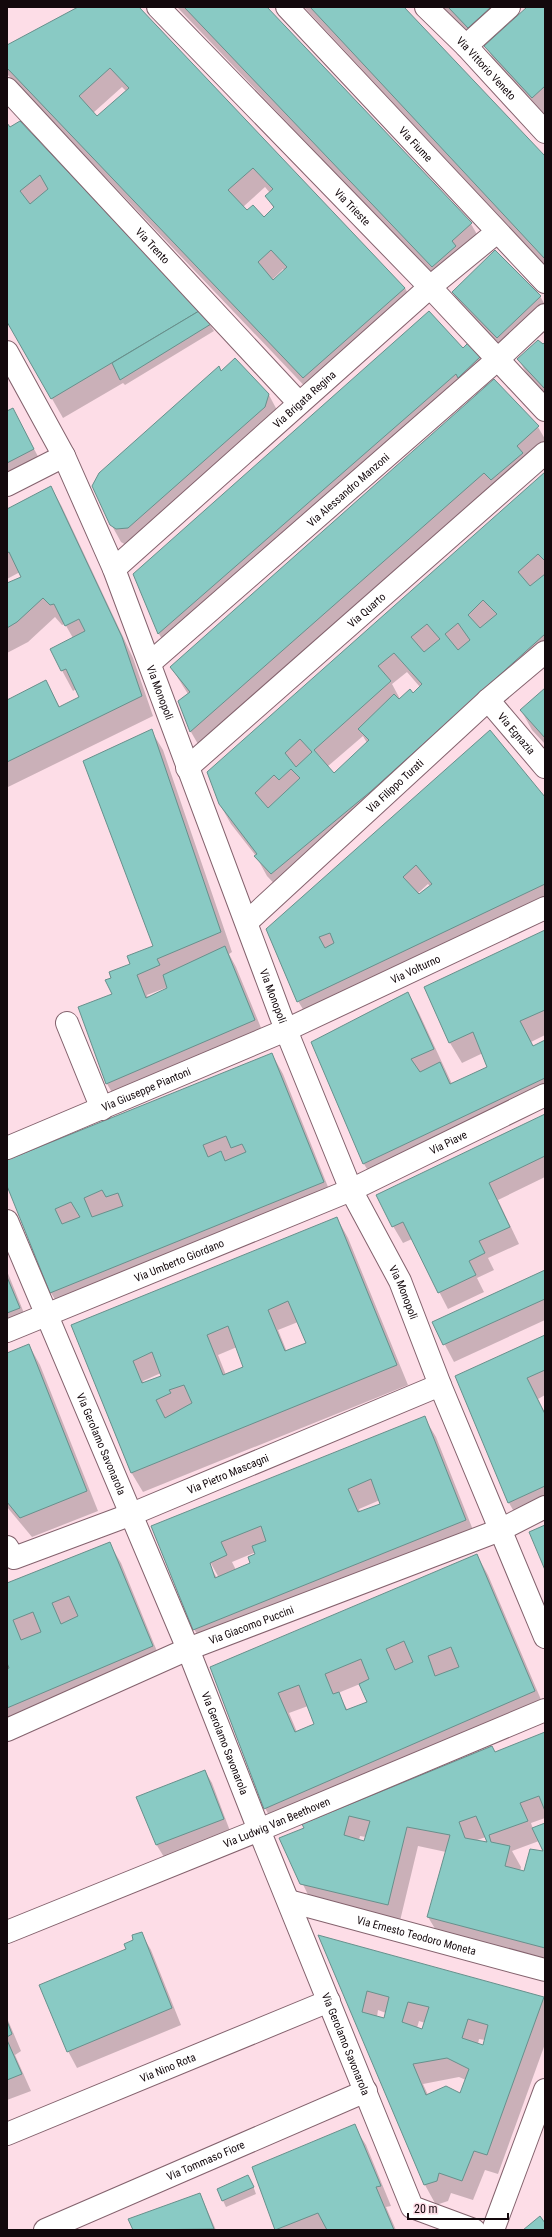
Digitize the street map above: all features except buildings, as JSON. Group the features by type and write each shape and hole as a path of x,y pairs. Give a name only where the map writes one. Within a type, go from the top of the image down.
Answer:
{"street":[{"name":"Via Trieste","path":"158,7 430,287 545,410"},
{"name":"Via Fiume","path":"287,7 545,282"},
{"name":"Via Vittorio Veneto","path":"426,7 466,46 545,132"},
{"path":"466,46 509,7"},
{"name":"Via Trento","path":"7,89 299,403"},
{"name":"Via Brigata Regina","path":"114,569 430,287 498,232"},
{"name":"Via Alessandro Manzoni","path":"150,663 498,359 545,315"},
{"name":"Via Monopoli","path":"7,352 64,456 114,569 150,663 187,768 247,922 286,1030 351,1190 400,1281 440,1385 545,1637"},
{"name":"Via Quarto","path":"187,768 545,453"},
{"path":"7,485 64,456"},
{"name":"Via Filippo Turati","path":"247,922 488,700 545,652"},
{"name":"Via Egnazia","path":"488,700 545,767"},
{"name":"Via Volturno","path":"286,1030 545,908"},
{"path":"67,1023 102,1109"},
{"name":"Via Giuseppe Piantoni","path":"7,1148 286,1030"},
{"name":"Via Piave","path":"351,1190 545,1095"},
{"name":"Via Umberto Giordano","path":"7,1331 47,1316 351,1190"},
{"name":"Via Gerolamo Savonarola","path":"7,1221 188,1649 259,1830 412,2207 474,2230"},
{"name":"Via Pietro Mascagni","path":"11,1552 132,1514 440,1385"},
{"name":"Via Giacomo Puccini","path":"7,1730 188,1649 500,1530 545,1507"},
{"name":"Via Ludwig Van Beethoven","path":"7,1932 259,1830 545,1710"},
{"name":"Via Ernesto Teodoro Moneta","path":"289,1901 545,1970"},
{"name":"Via Nino Rota","path":"7,2134 329,2001"},
{"path":"493,2230 545,2090"},
{"name":"Via Tommaso Fiore","path":"44,2230 366,2091"}]}
